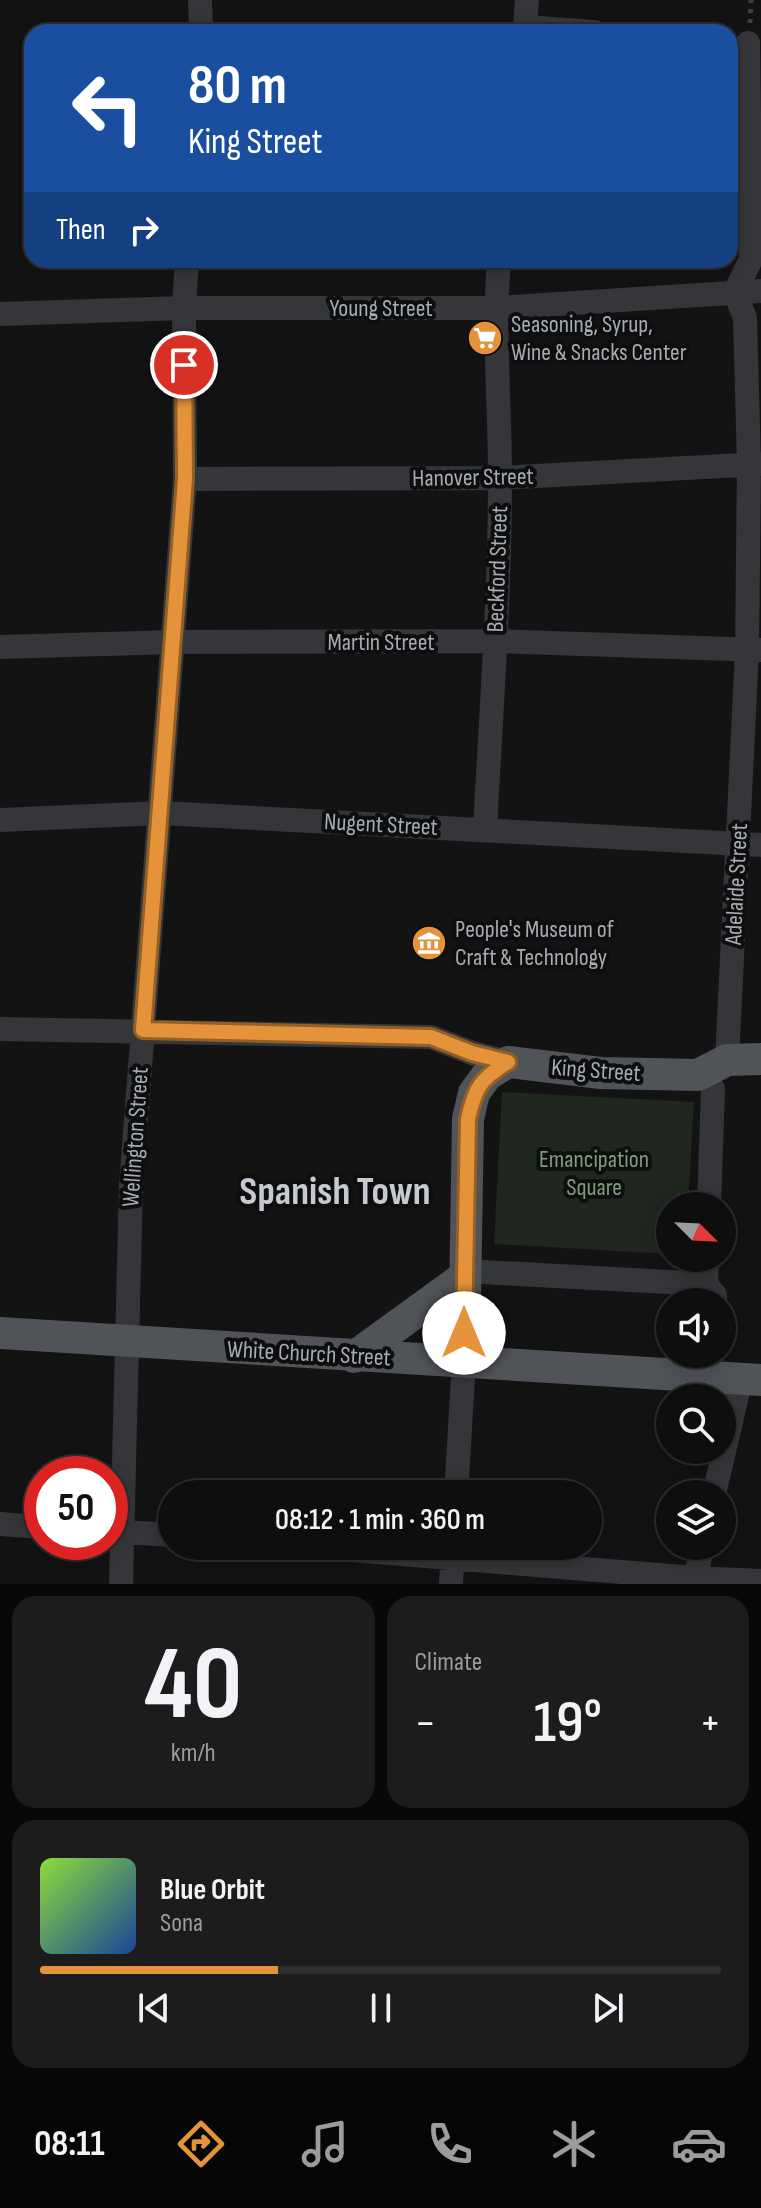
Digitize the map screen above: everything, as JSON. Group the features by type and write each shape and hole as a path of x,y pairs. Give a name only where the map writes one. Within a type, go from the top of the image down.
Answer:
{"main road":[{"name":"King Street","path":"508,1062 601,1073 698,1075 727,1060 761,1059"},
{"path":"464,1361 468,1119 474,1093 487,1075 508,1062"},
{"path":"354,1357 464,1274"},
{"name":"White Church Street","path":"0,1333 354,1357 731,1372"}],"street":[{"path":"200,0 201,24"},
{"path":"524,24 527,0"},
{"path":"735,292 751,259 746,42"},
{"name":"Wellington Street","path":"120,1456 131,1185 185,479 186,268"},
{"name":"Beckford Street","path":"485,829 500,478 495,308 498,268"},
{"name":"Young Street","path":"0,314 184,308 495,308 761,291"},
{"name":"Adelaide Street","path":"727,1060 749,845 754,651 755,464 745,318 735,292"},
{"name":"Hanover Street","path":"185,479 500,478 755,464"},
{"name":"Martin Street","path":"0,647 174,642 495,641 754,651"},
{"name":"Nugent Street","path":"0,820 161,813 749,845"},
{"name":"King Street","path":"0,1029 431,1037 472,1053 508,1062"},
{"path":"709,1192 713,1089"},
{"path":"464,1274 656,1289"},
{"path":"457,1480 464,1361"},
{"path":"716,1480 731,1372"},
{"path":"0,1524 24,1526"},
{"path":"128,1533 158,1534"},
{"name":"Wellington Street","path":"119,1560 121,1584"},
{"path":"451,1584 452,1560"},
{"path":"520,1560 695,1581 761,1581"},
{"path":"695,1581 699,1560"}],"green space":[{"name":"Emancipation Square","path":"502,1092 694,1102 689,1192 656,1192 656,1253 494,1244"}],"place":[{"name":"Seasoning, Syrup, Wine & Snacks Center","path":"485,338"},
{"name":"People's Museum of Craft & Technology","path":"429,943"}],"district":[{"name":"Spanish Town","path":"335,1190"}],"route":[{"path":"184,365 185,479 143,1030 431,1037 487,1058 508,1062 487,1075 474,1093 468,1119 464,1333"}]}
